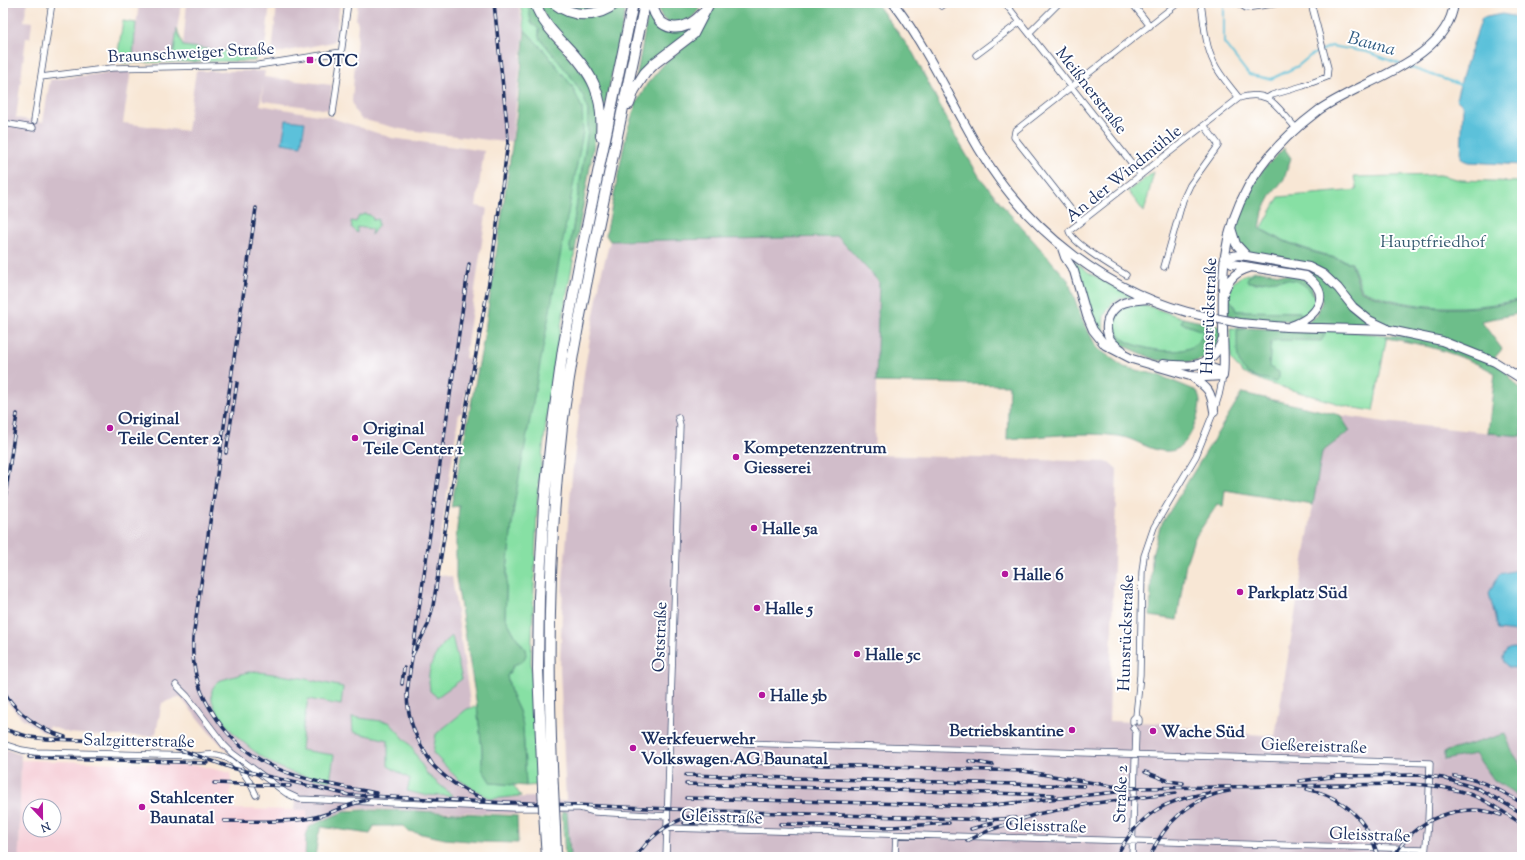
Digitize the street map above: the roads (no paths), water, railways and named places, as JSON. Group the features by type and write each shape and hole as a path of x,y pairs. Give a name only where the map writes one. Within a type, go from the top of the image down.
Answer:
{"highway":[{"path":"535,3 546,24 581,62 596,88 600,102 602,120 599,171"},
{"path":"554,3 566,11 585,15 602,12 616,3"},
{"path":"547,857 550,828 538,669 539,597 544,505 552,429 563,349 633,3"},
{"path":"548,788 550,723 549,597 554,511 562,425 584,291 645,3"},
{"path":"652,3 654,12 659,20 667,26 675,28 684,27 691,23 701,16 708,6"},
{"path":"620,117 629,105 637,84 645,73 693,34 708,6"},
{"path":"550,828 556,857"}],"main road":[{"path":"893,3 914,31 979,149 999,181 1028,215 1061,245 1087,265 1118,284 1150,299 1189,313 1240,324 1390,330 1442,340 1495,362 1522,379"},
{"name":"Hunsrückstraße","path":"1223,374 1222,296 1224,258 1230,226 1248,187 1261,166 1276,147 1319,110 1333,101 1410,61 1440,37 1450,20 1454,3"},
{"path":"1230,226 1236,244 1247,256"},
{"path":"1061,245 1065,257 1074,271 1086,316 1093,330 1105,345 1132,359 1190,376 1206,377 1223,374"},
{"path":"1224,258 1238,255 1309,267 1323,274 1338,288 1353,307 1369,320 1390,330"},
{"path":"1224,258 1232,264 1266,268 1306,276 1316,283 1320,293 1319,304 1312,315 1301,322 1286,327"},
{"path":"1222,296 1232,277 1239,271 1250,267"},
{"path":"1150,299 1130,301 1120,304 1113,310 1108,320 1106,330 1111,341 1121,349 1134,355 1164,364 1189,366 1200,364 1210,359 1216,353 1223,338"},
{"path":"1200,364 1223,374"},
{"path":"1190,376 1208,389 1212,398 1214,411"}],"street":[{"path":"34,121 52,3"},
{"path":"333,112 348,3"},
{"name":"Meißnerstraße","path":"1005,3 1141,175"},
{"path":"1029,33 1059,3"},
{"path":"1132,3 1150,26"},
{"path":"1080,221 1014,137 1015,131 1178,3"},
{"path":"1201,3 1206,35 1212,58 1220,72 1240,98"},
{"path":"1238,3 1246,8 1280,3"},
{"path":"1296,129 1268,98 1274,94 1303,86 1326,77 1328,68 1311,3"},
{"path":"976,55 1020,22"},
{"name":"Braunschweiger Straße","path":"41,77 112,68 258,65 341,52"},
{"name":"An der Windmühle","path":"1126,275 1085,248 1070,234 1069,231 1240,98 1260,96 1268,98"},
{"path":"3,123 34,128"},
{"path":"1164,268 1186,195 1199,172 1218,146 1204,125"},
{"name":"Hunsrückstraße","path":"1136,726 1139,719 1136,716 1140,675 1142,572 1144,556 1154,527 1196,456 1214,411 1223,374"},
{"name":"Oststraße","path":"666,857 679,431 678,418"},
{"path":"176,685 187,696 224,745 232,753 286,793 299,799 507,808 580,808 595,812 667,816"},
{"name":"Straße 2","path":"1132,857 1136,726"},
{"name":"Gießereistraße","path":"670,740 1430,763 1428,821 1425,849"},
{"name":"Salzgitterstraße","path":"3,744 22,750 36,752 198,756 216,754 225,757 244,773 256,795"},
{"name":"Gleisstraße","path":"666,828 1425,849"},
{"path":"895,857 896,834"},
{"path":"1425,849 1425,857"}],"water":[{"path":"1502,14 1522,18 1522,165 1468,162 1463,160 1461,157 1463,106 1456,99 1464,71 1482,18"},
{"path":"286,120 305,122 301,146 282,143"},
{"path":"1522,569 1522,631 1517,632 1498,630 1489,593 1499,574"},
{"path":"1513,648 1520,651 1523,658 1520,665 1513,668 1506,665 1503,658 1506,651"}],"waterway":[{"name":"Bauna","path":"1224,3 1224,43 1249,75 1271,79 1298,66 1310,56 1331,46 1367,52 1400,64"},
{"name":"Bauna","path":"1406,66 1461,85"}],"railway":[{"path":"412,656 428,625 433,606 452,487 491,271 508,142 494,3"},
{"path":"215,716 204,698 197,679 193,659 193,638 256,208"},
{"path":"433,765 422,748 411,722 407,702 407,692 469,264"},
{"path":"226,453 237,383"},
{"path":"3,512 17,414"},
{"path":"402,684 404,668"},
{"path":"3,690 15,706 30,720 47,730 65,737"},
{"path":"212,711 227,732 244,749 263,761 284,771 305,778 376,793"},
{"path":"3,729 30,737 46,739 143,742 170,746 232,768 349,795 509,803"},
{"path":"29,757 207,763"},
{"path":"429,761 454,784 485,799"},
{"path":"686,761 1023,771 1112,786 1134,788 1401,784 1421,785 1441,787 1470,794 1490,804 1522,824"},
{"path":"969,761 993,765"},
{"path":"1145,772 1169,781 1183,783"},
{"path":"686,775 1084,786"},
{"path":"1300,781 1338,776 1419,775 1443,778 1479,789 1522,813"},
{"path":"1454,776 1473,780 1490,786 1522,803"},
{"path":"214,783 290,786"},
{"path":"686,784 1054,795"},
{"path":"1307,789 1332,798 1353,812 1368,832 1378,857"},
{"path":"686,798 984,806 1126,791"},
{"path":"1150,857 1163,833 1171,822 1181,813 1191,805 1203,799 1229,791"},
{"path":"967,841 990,830 1037,814 1088,804 1176,793"},
{"path":"1116,857 1124,842 1133,830 1154,812 1165,805 1178,800 1209,793"},
{"path":"224,821 301,820 318,817 367,800"},
{"path":"504,802 718,811"},
{"path":"1394,857 1403,843 1414,832 1426,823 1440,816 1470,810 1486,811 1501,815"},
{"path":"635,857 659,832 674,823 691,816 718,811 991,820"},
{"path":"987,820 1015,818"},
{"path":"684,823 747,824"},
{"path":"780,824 892,827 949,823"},
{"path":"971,829 992,823"}],"place":[{"name":"OTC","path":"310,60"},
{"name":"Original Teile Center 2","path":"110,428"},
{"name":"Original Teile Center 1","path":"355,438"},
{"name":"Kompetenzzentrum Giesserei","path":"736,457"},
{"name":"Halle 5a","path":"754,528"},
{"name":"Halle 6","path":"1005,574"},
{"name":"Parkplatz Süd","path":"1240,592"},
{"name":"Halle 5","path":"757,608"},
{"name":"Halle 5c","path":"857,654"},
{"name":"Halle 5b","path":"762,695"},
{"name":"Betriebskantine","path":"1072,730"},
{"name":"Wache Süd","path":"1153,731"},
{"name":"Werkfeuerwehr Volkswagen AG Baunatal","path":"633,748"},
{"name":"Stahlcenter Baunatal","path":"142,807"}],"park label":[{"name":"Hauptfriedhof","path":"1433,241"}]}
